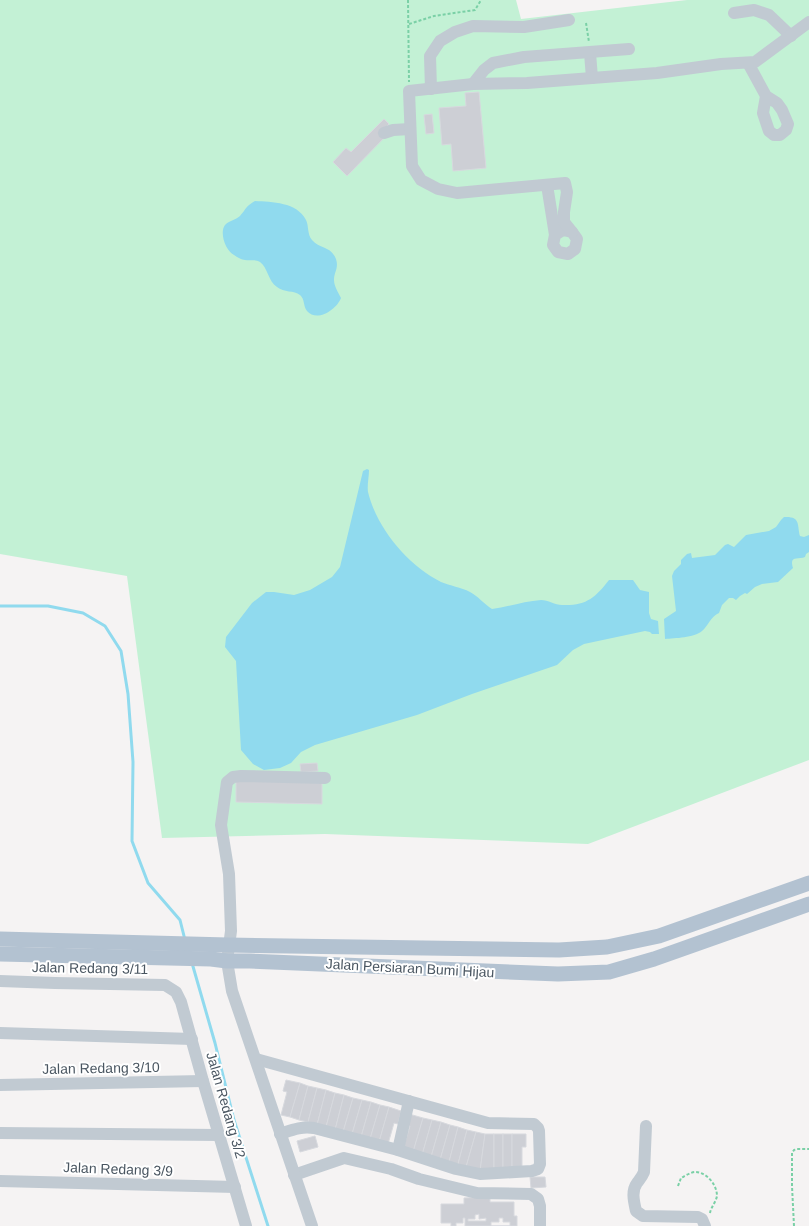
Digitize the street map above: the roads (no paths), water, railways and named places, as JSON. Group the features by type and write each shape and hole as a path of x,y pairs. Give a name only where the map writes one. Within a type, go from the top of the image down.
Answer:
{"main road":[{"name":"Jalan Persiaran Bumi Hijau","path":"0,954 166,951 210,952 228,945 559,950 607,947 658,936 809,884"},
{"name":"Jalan Persiaran Bumi Hijau","path":"210,952 227,961 558,974 609,972 654,959 809,904"},
{"name":"Jalan Persiaran Bumi Hijau","path":"0,939 166,951"}],"street":[{"path":"734,13 754,10 761,12 769,16 791,36"},
{"path":"431,88 430,56 440,41 455,32 473,26 524,27 569,20"},
{"path":"547,185 555,235 553,245 558,252 568,254 575,249 577,239 564,222 564,212 568,192 565,183 457,193 438,189 421,180 412,166 409,91 473,84 527,83 657,73 721,64 755,62 809,22"},
{"path":"473,84 484,70 493,63 524,57 629,49"},
{"path":"590,52 592,78"},
{"path":"748,63 766,96"},
{"path":"384,133 394,130 410,129"},
{"path":"555,235 563,230 572,232"},
{"path":"312,1226 232,991 227,961 231,931 229,874 221,825 228,782 233,778 241,776 325,778"},
{"name":"Jalan Redang 3/11","path":"0,980 55,983 164,984 176,992"},
{"name":"Jalan Redang 3/2","path":"176,992 181,1002 246,1226"},
{"path":"0,1033 192,1039"},
{"path":"256,1059 488,1124 534,1124 539,1131 539,1167 535,1171 480,1174 456,1169 398,1150 305,1127 280,1134"},
{"name":"Jalan Redang 3/10","path":"0,1085 203,1082"},
{"path":"398,1150 409,1101"},
{"path":"646,1126 644,1172 633,1192 636,1211 643,1216 698,1217 702,1220 707,1220"},
{"path":"0,1133 219,1135"},
{"path":"294,1175 344,1158 391,1169 419,1179 477,1192 531,1194 538,1199 540,1206 540,1226"},
{"name":"Jalan Redang 3/9","path":"0,1181 235,1187"}],"water":[{"path":"255,201 284,204 297,210 306,220 309,235 312,240 334,255 337,265 334,282 341,298 331,310 316,316 311,314 306,309 303,298 298,293 280,289 274,284 260,262 241,259 228,250 224,242 223,228 228,222 240,216 248,206"},
{"path":"367,469 369,470 368,492 372,506 386,532 406,556 417,566 441,582 470,592 492,609 541,600 559,605 578,604 589,600 599,592 609,580 633,580 640,590 649,592 649,613 651,619 658,621 659,634 652,634 645,631 584,644 573,650 557,665 472,694 417,715 315,745 301,752 291,763 280,768 264,770 253,764 241,750 236,661 225,647 226,637 252,603 266,592 294,595 310,590 332,577 340,567 363,471"},
{"path":"784,517 793,518 796,520 800,536 804,537 809,535 809,552 805,557 793,560 793,568 778,582 762,584 755,587 747,594 745,593 736,600 729,598 722,605 719,613 714,616 699,633 684,637 665,639 664,619 676,611 672,576 674,571 681,564 681,560 687,554 691,553 692,558 715,555 725,545 728,544 734,547 746,535 769,531 776,527"}],"waterway":[{"path":"0,606 48,606 83,613 105,626 121,651 128,694 133,762 132,841 148,883 180,920 185,940"},
{"path":"192,963 215,1043 234,1120 268,1226"}]}
